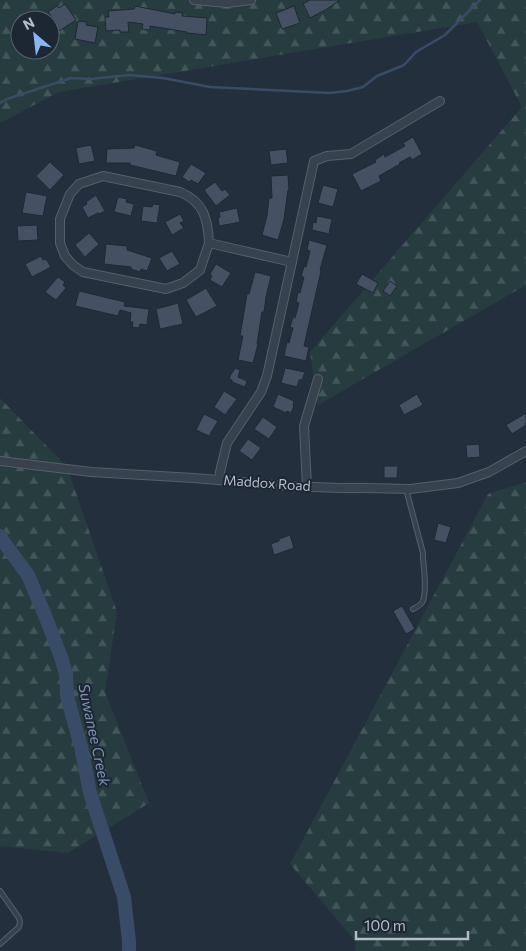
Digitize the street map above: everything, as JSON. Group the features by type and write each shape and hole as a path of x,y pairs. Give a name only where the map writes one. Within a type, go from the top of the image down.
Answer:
{"street":[{"path":"194,0 227,3 251,0"},
{"path":"219,480 227,443 261,392 267,376 314,161 327,156 351,154 440,101"},
{"path":"103,176 188,195 202,208 208,224 209,243 200,270 183,283 166,289 83,272 65,256 60,243 60,219 70,194 79,184 103,176"},
{"path":"209,243 292,262"},
{"path":"307,486 304,426 318,380"},
{"name":"Maddox Road","path":"0,461 91,472 341,488 406,489 458,483 489,472 526,451"}],"lane":[{"path":"406,489 423,553 423,602 413,609"},
{"path":"0,891 20,922 19,927 0,944"}],"green space":[{"path":"0,0 526,0 526,285 318,405 310,352 522,107 477,22 59,92 0,123"},
{"path":"0,398 67,467 117,612 105,692 149,803 68,853 0,846"},
{"path":"526,482 526,951 355,951 356,942 290,864 488,494"}],"building":[{"path":"310,0 340,0 310,18 303,4"},
{"path":"65,4 76,20 60,30 60,10 51,10 57,6 59,8"},
{"path":"135,6 175,14 175,12 183,13 182,16 207,18 206,35 150,26 150,30 142,29 143,24 128,22 129,32 120,32 120,30 106,31 105,17 109,17 108,11 134,9"},
{"path":"294,6 300,23 282,29 276,13"},
{"path":"78,21 87,22 86,25 98,27 95,43 75,39"},
{"path":"413,137 422,154 412,160 410,157 399,163 379,176 381,181 361,191 352,174 376,162 375,160 384,154 385,157 405,146 403,143"},
{"path":"91,145 95,161 79,164 76,148"},
{"path":"135,145 157,151 156,155 180,162 176,176 130,165 130,163 106,163 107,149 134,148"},
{"path":"286,149 288,163 271,165 269,151"},
{"path":"50,162 64,175 50,190 36,176"},
{"path":"191,164 206,173 198,184 191,180 189,182 182,177"},
{"path":"288,175 289,190 278,240 262,235 269,198 272,198 271,176"},
{"path":"215,182 222,191 225,189 230,195 216,206 204,190"},
{"path":"323,185 338,189 333,207 318,203"},
{"path":"26,192 47,196 43,216 22,213"},
{"path":"96,195 105,211 88,218 82,207"},
{"path":"118,197 127,199 126,202 134,204 131,216 114,212"},
{"path":"153,204 160,205 157,223 141,221 143,206 152,207"},
{"path":"237,208 240,222 219,226 219,212"},
{"path":"180,214 184,221 180,223 184,228 172,235 165,222"},
{"path":"317,216 332,219 329,234 312,230 313,222 316,223"},
{"path":"37,225 38,240 18,241 17,226"},
{"path":"89,233 99,244 85,257 75,245"},
{"path":"309,240 327,245 304,346 309,347 306,361 284,356 293,328 290,327 293,317 295,318 299,303 296,302 304,277 301,277 304,266 306,267 310,251 307,250"},
{"path":"106,244 127,246 127,250 152,258 147,271 141,269 140,272 131,269 131,267 104,264"},
{"path":"172,251 180,264 167,271 159,258"},
{"path":"41,256 43,260 46,259 51,267 32,277 25,264"},
{"path":"216,264 231,273 222,287 210,280 212,276 210,274"},
{"path":"255,272 271,276 264,312 262,312 258,344 253,363 238,360 243,336 240,336 247,294 249,294"},
{"path":"362,274 378,283 373,293 356,284"},
{"path":"58,277 65,282 63,285 66,288 56,300 45,292"},
{"path":"390,281 397,286 390,296 383,291"},
{"path":"206,288 217,306 196,317 186,300"},
{"path":"79,291 125,302 124,306 149,309 147,325 140,324 139,328 132,327 133,322 130,322 131,313 120,310 118,316 75,306"},
{"path":"178,303 183,324 160,329 156,309"},
{"path":"235,368 240,370 238,377 247,381 245,387 229,379"},
{"path":"285,368 305,372 302,380 299,380 297,387 281,383"},
{"path":"224,391 237,399 225,415 214,407"},
{"path":"278,394 294,401 291,413 287,411 286,413 273,407"},
{"path":"417,394 423,405 404,415 399,405"},
{"path":"526,413 526,425 512,434 506,425"},
{"path":"204,414 218,421 209,436 196,430"},
{"path":"263,417 277,427 269,439 254,429"},
{"path":"248,439 261,448 252,460 239,451"},
{"path":"479,444 480,457 467,458 466,445"},
{"path":"384,466 398,466 397,478 384,478"},
{"path":"438,523 451,527 446,543 434,540"},
{"path":"290,535 294,548 274,555 271,544"},
{"path":"402,606 415,629 406,634 393,611"}],"waterway":[{"path":"0,103 71,78 91,79 129,75 163,78 210,87 330,93 347,91 363,87 377,76 404,65 416,52 445,35 480,0"},
{"name":"Suwanee Creek","path":"0,536 28,575 61,657 66,674 67,696 81,747 90,793 124,897 129,951"}]}
